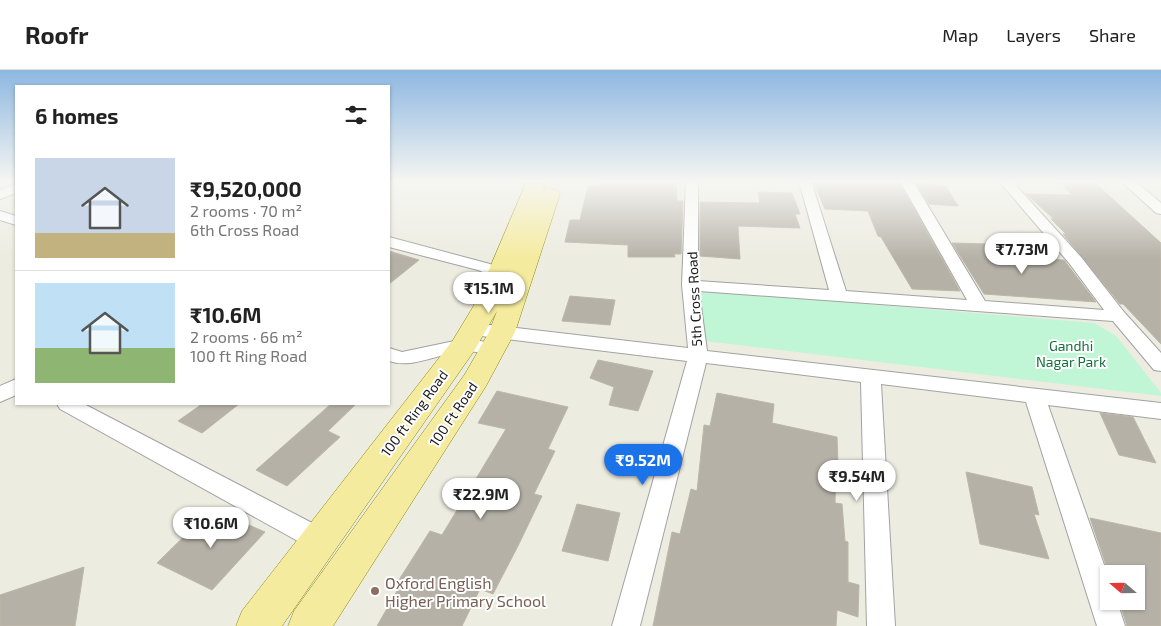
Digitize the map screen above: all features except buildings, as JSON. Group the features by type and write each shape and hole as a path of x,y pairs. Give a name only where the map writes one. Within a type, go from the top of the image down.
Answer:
{"main road":[{"name":"100 ft Ring Road","path":"257,626 318,544 483,338 486,307 526,207"},
{"name":"100 Ft Road","path":"309,626 476,379 483,338 542,207"}],"street":[{"name":"5th Cross Road","path":"692,207 690,285 698,356"},
{"path":"813,207 839,295"},
{"path":"921,207 978,305"},
{"path":"1029,207 1075,260 1118,316 1161,364"},
{"path":"0,215 15,221"},
{"path":"390,242 484,267 499,274"},
{"path":"690,285 1118,316"},
{"path":"390,354 401,358 483,338 698,356 1161,411"},
{"path":"626,626 698,356"},
{"path":"871,377 881,626"},
{"path":"0,396 15,387"},
{"path":"1035,396 1111,626"},
{"path":"69,405 305,532 318,544"}],"green space":[{"name":"Gandhi Nagar Park","path":"688,289 1094,323 1116,336 1161,393 1161,396 697,340"}],"place":[{"name":"Oxford English Higher Primary School","path":"375,591"}]}
